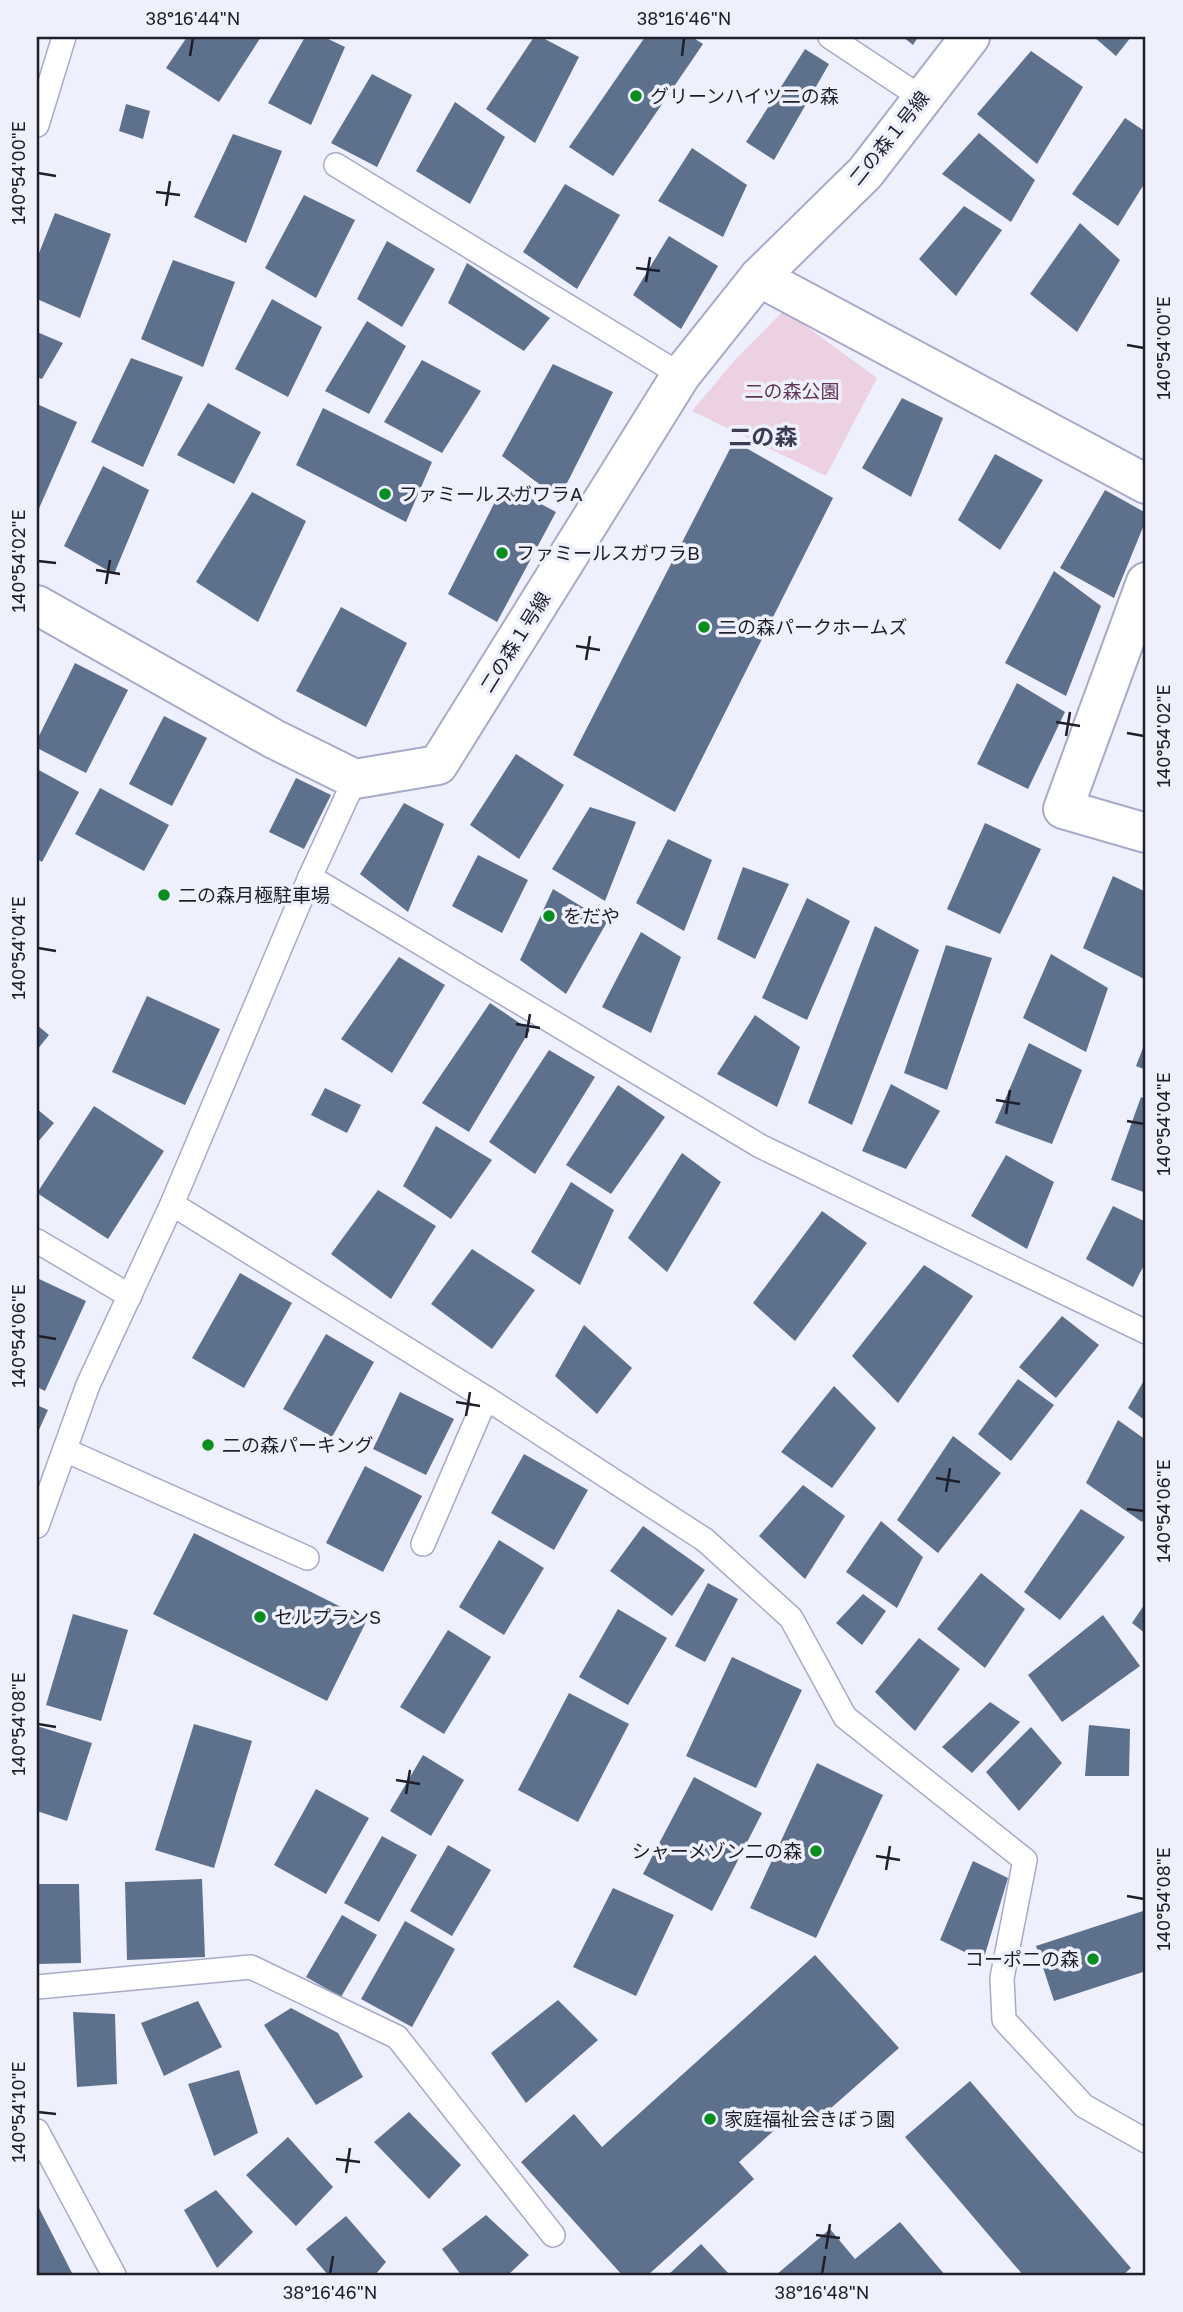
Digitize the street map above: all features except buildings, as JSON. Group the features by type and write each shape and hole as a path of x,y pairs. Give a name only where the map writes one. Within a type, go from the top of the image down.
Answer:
{"street":[{"name":"二の森１号線","path":"355,779 438,765 681,375 759,277 864,173 970,37"},
{"path":"759,277 1146,484"},
{"path":"1146,583 1063,809 1146,833"},
{"path":"37,605 274,739 355,779"}],"lane":[{"path":"37,125 64,37"},
{"path":"830,37 922,98"},
{"path":"336,165 681,375"},
{"path":"37,1526 88,1385 172,1204 310,877 355,779"},
{"path":"310,877 760,1146 1146,1332"},
{"path":"172,1204 486,1398 705,1540 791,1618 845,1717 1025,1860 1002,1978 1004,2020 1084,2106 1146,2141"},
{"path":"37,1241 130,1296"},
{"path":"423,1544 486,1398"},
{"path":"65,1450 307,1558"},
{"path":"37,1987 251,1967 385,2031 397,2037 553,2235"},
{"path":"37,2131 114,2275"}],"green space":[{"name":"二の森公園","path":"784,310 877,378 826,476 692,411 735,360"}],"place":[{"name":"グリーンハイツ二の森","path":"636,96"},
{"name":"ファミールスガワラA","path":"385,494"},
{"name":"ファミールスガワラB","path":"502,553"},
{"name":"二の森パークホームズ","path":"704,627"},
{"name":"二の森月極駐車場","path":"164,895"},
{"name":"をだや","path":"549,916"},
{"name":"二の森パーキング","path":"208,1445"},
{"name":"セルプランS","path":"260,1617"},
{"name":"シャーメゾン二の森","path":"816,1851"},
{"name":"コーポ二の森","path":"1093,1959"},
{"name":"家庭福祉会きぼう園","path":"710,2119"}],"district":[{"name":"二の森","path":"763,437"}]}
